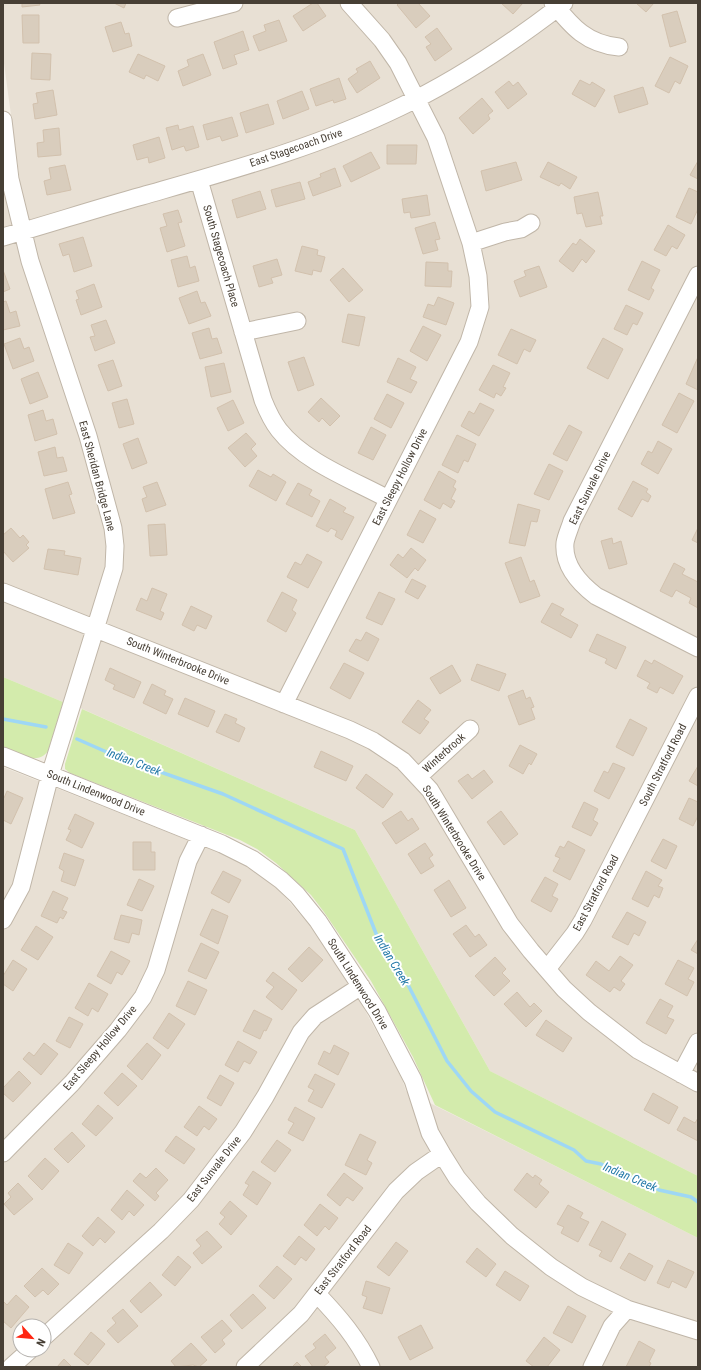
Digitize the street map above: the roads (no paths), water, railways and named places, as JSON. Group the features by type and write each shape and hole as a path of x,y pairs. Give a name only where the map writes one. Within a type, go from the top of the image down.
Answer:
{"street":[{"path":"177,18 234,3"},
{"name":"East Sleepy Hollow Drive","path":"284,704 469,342 478,318 480,295 478,276 470,242 436,138 398,62 382,40 349,3"},
{"path":"558,5 571,25 582,34 607,46 619,47"},
{"name":"East Stagecoach Drive","path":"3,238 199,180 337,135 417,99 466,72 499,51 558,5"},
{"name":"East Sheridan Bridge Lane","path":"3,120 10,179 22,232 30,261 88,436 113,528 115,546 114,568 94,628 50,775 20,887 3,920"},
{"name":"South Stagecoach Place","path":"199,180 263,400 278,429 303,453 388,499"},
{"path":"470,242 521,229 531,223"},
{"name":"East Sunvale Drive","path":"698,275 572,521 565,543 566,557 572,572 582,585 596,596 698,648"},
{"path":"243,332 297,321"},
{"name":"South Winterbrooke Drive","path":"3,592 373,741 403,761 430,790 510,924 547,969 589,1012 621,1038 638,1050 698,1083"},
{"name":"South Stratford Road","path":"627,834 698,696"},
{"name":"Winterbrook","path":"418,776 470,729"},
{"name":"South Lindenwood Drive","path":"3,756 222,844 252,859 281,880 297,895 318,921 361,986 413,1080 430,1133 457,1178 474,1198 512,1236 551,1267 589,1290 627,1309 698,1331"},
{"name":"East Stratford Road","path":"547,969 579,927 627,834"},
{"name":"East Sleepy Hollow Drive","path":"3,1153 72,1083 118,1030 143,997 156,970 188,861 201,835"},
{"name":"East Sunvale Drive","path":"52,1330 161,1231 191,1200 243,1132 265,1097 301,1032 315,1016 361,986"},
{"path":"681,1074 698,1042"},
{"name":"East Stratford Road","path":"245,1367 301,1314 396,1191 416,1172 442,1154"},
{"path":"317,1294 348,1327 371,1367"},
{"path":"592,1367 612,1326 627,1309"},
{"path":"11,1367 21,1358"}],"waterway":[{"name":"Indian Creek","path":"3,719 46,727"},
{"name":"Indian Creek","path":"77,739 118,757 223,794 343,849 377,936 404,977 447,1061 471,1091 495,1112 574,1150 586,1161 601,1164 659,1190 691,1197 698,1202"}]}
